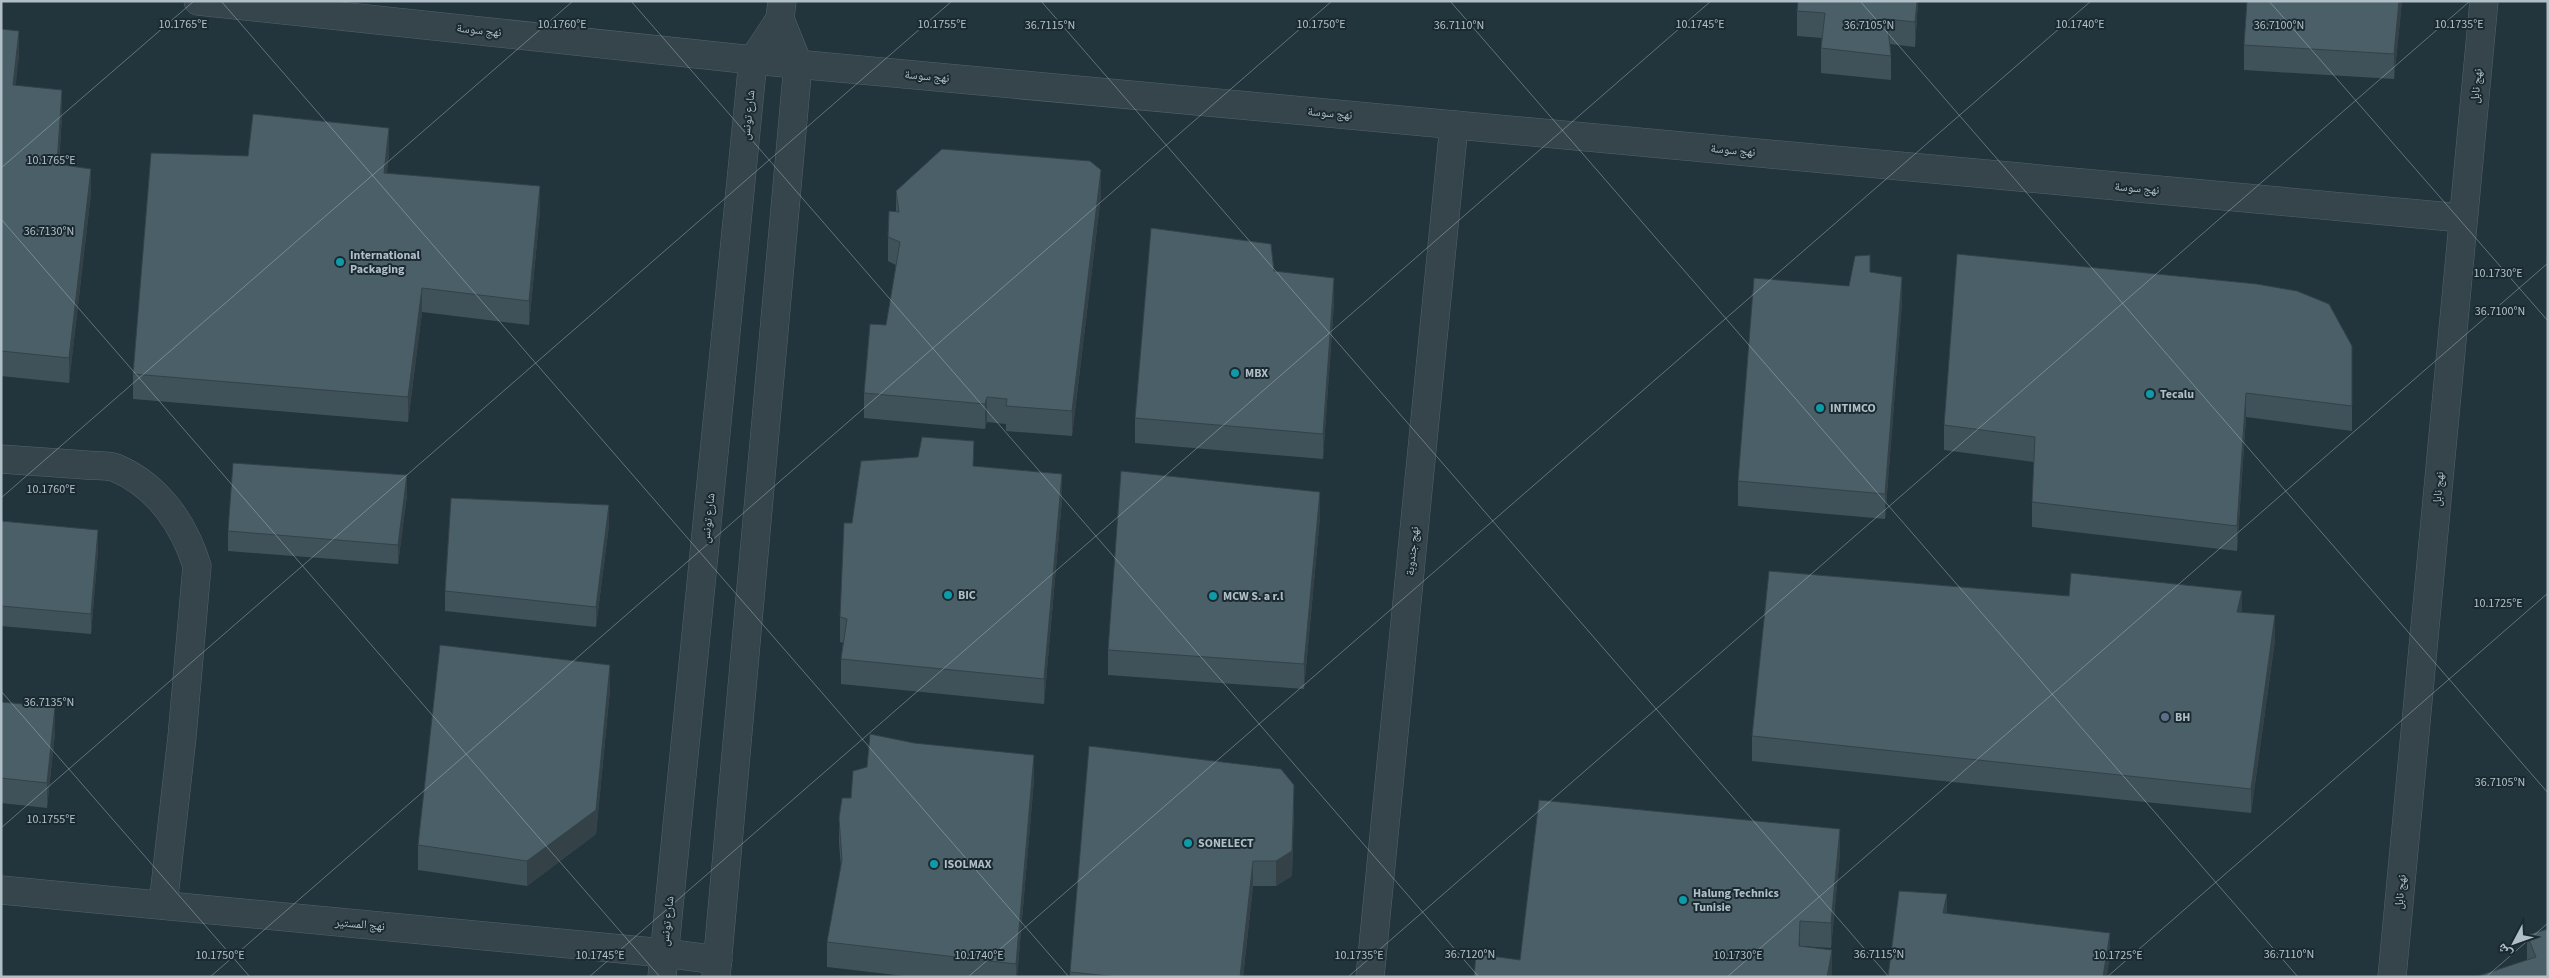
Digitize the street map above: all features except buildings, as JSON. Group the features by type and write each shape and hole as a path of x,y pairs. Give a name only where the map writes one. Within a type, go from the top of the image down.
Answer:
{"street":[{"name":"نهج سوسة","path":"198,1 753,60 2462,218"},
{"name":"نهج نابل","path":"2392,977 2462,218 2484,1"},
{"path":"753,60 781,10"},
{"path":"717,968 798,64 781,10"},
{"name":"شارع تونس","path":"663,965 753,60"},
{"name":"نهج جندوبة","path":"1370,977 1454,124"},
{"path":"1,458 115,468 138,480 158,497 175,518 189,540 197,566 182,737 163,906"},
{"name":"نهج المستير","path":"1,890 163,906 663,965 717,968"}],"place":[{"name":"International Packaging","path":"340,262"},
{"name":"MBX","path":"1235,373"},
{"name":"Tecalu","path":"2150,394"},
{"name":"INTIMCO","path":"1820,408"},
{"name":"BIC","path":"948,595"},
{"name":"MCW S. a r.l","path":"1213,596"},
{"name":"BH","path":"2165,717"},
{"name":"SONELECT","path":"1188,843"},
{"name":"ISOLMAX","path":"934,864"},
{"name":"Halung Technics Tunisie","path":"1683,900"}]}
